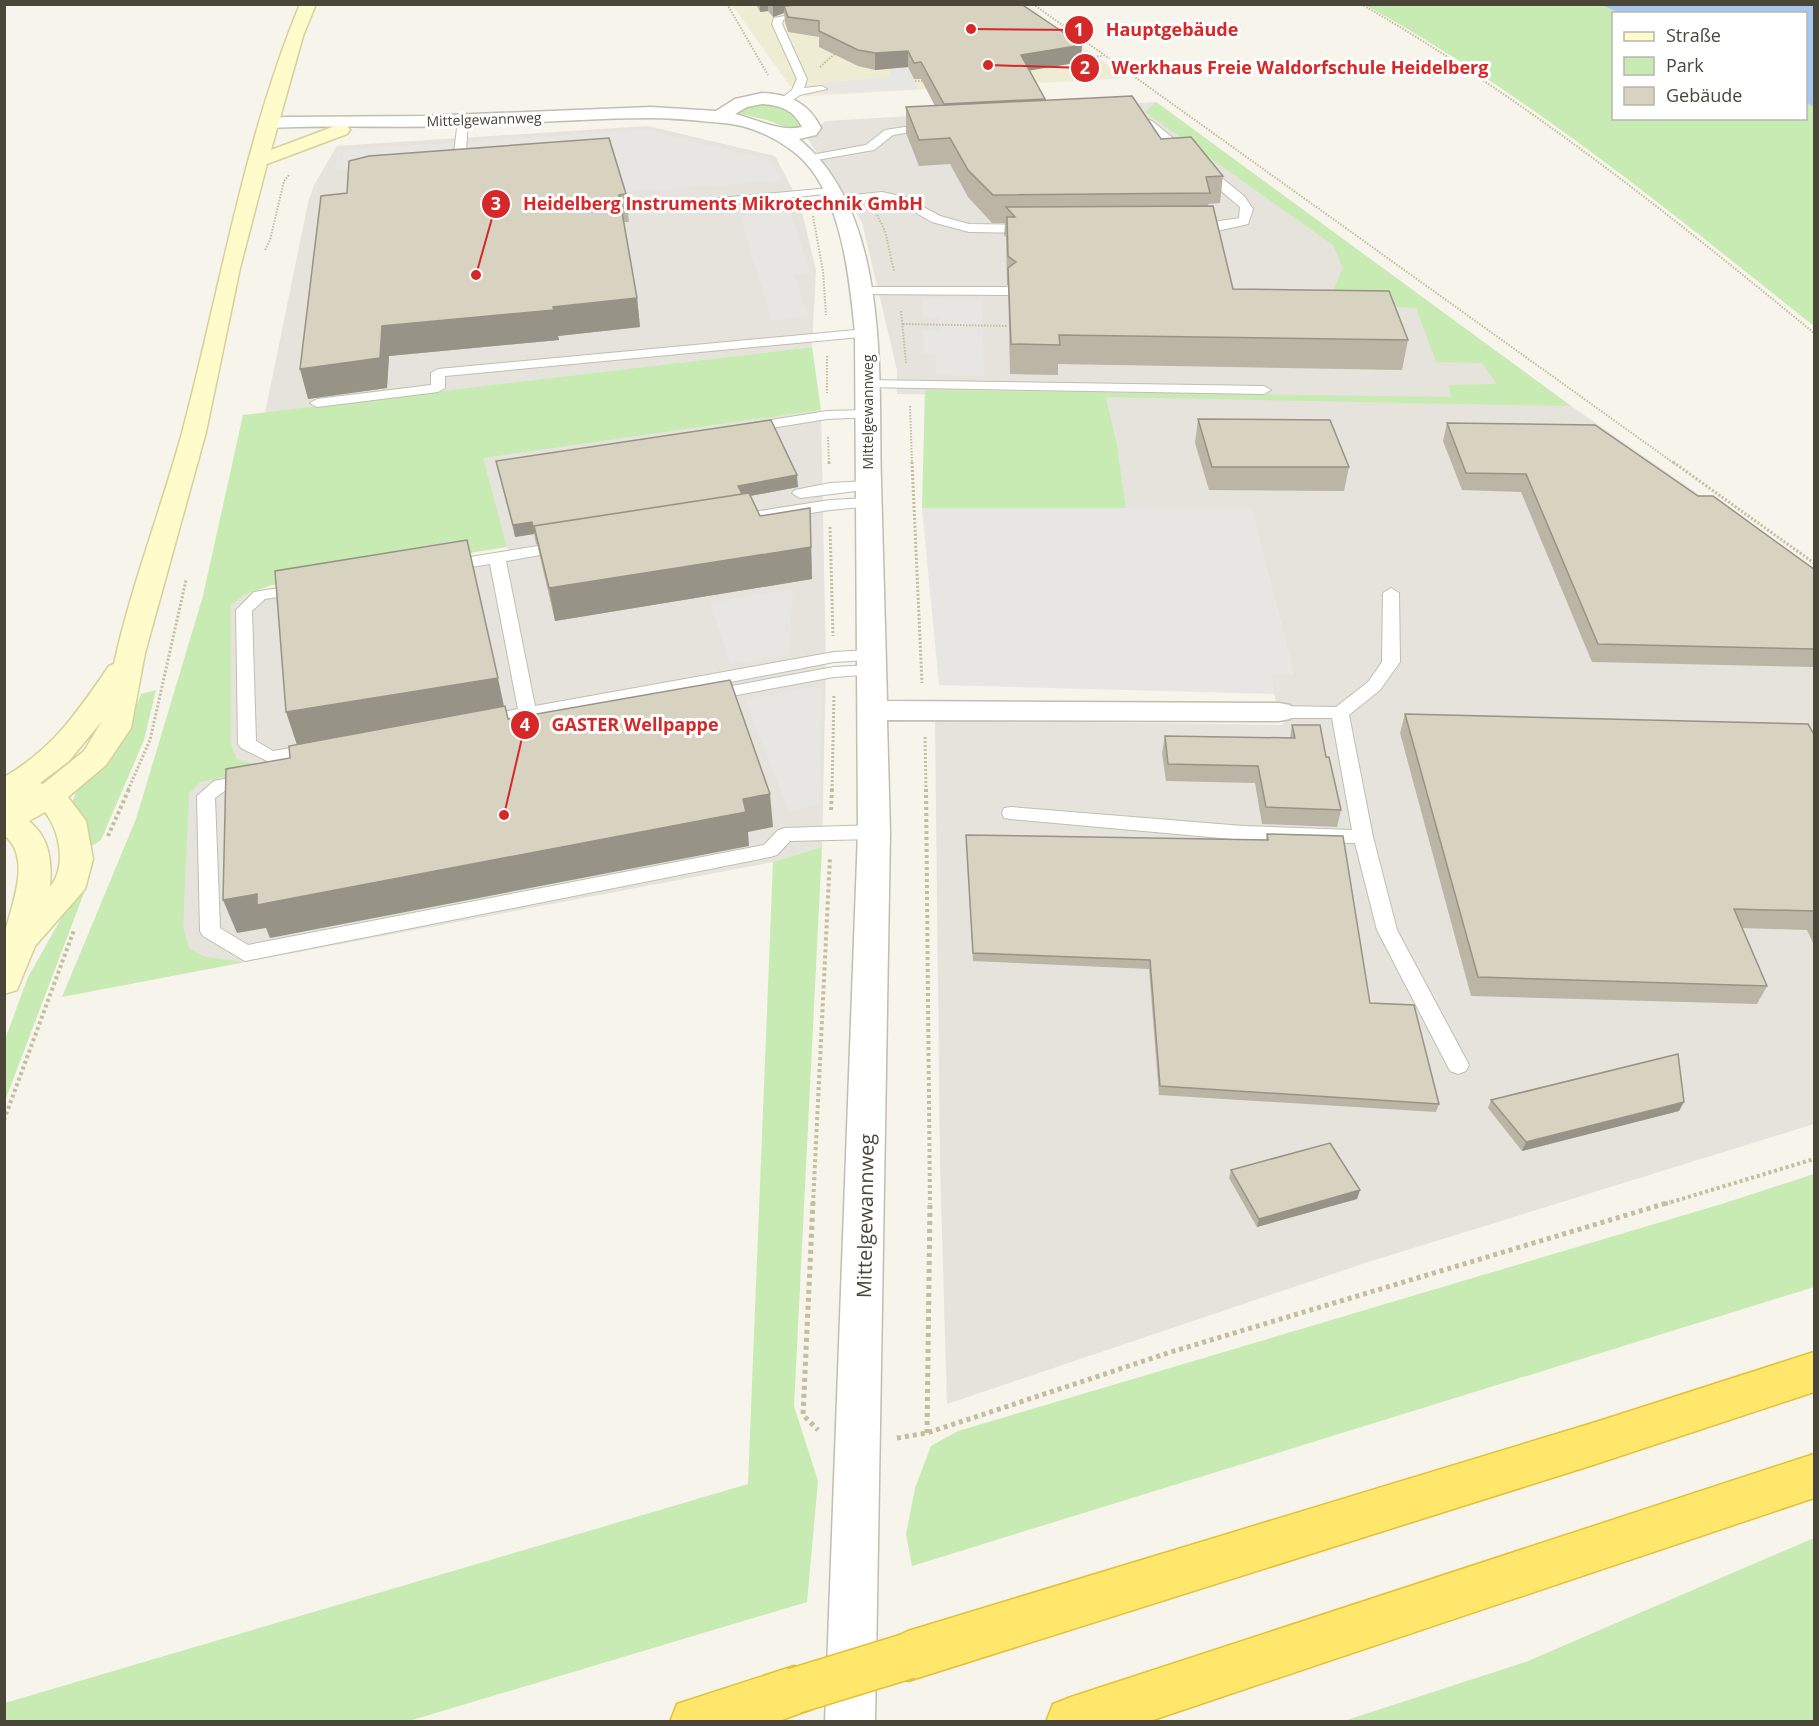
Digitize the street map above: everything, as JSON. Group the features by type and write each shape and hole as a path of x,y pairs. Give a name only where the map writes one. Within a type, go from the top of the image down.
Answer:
{"highway":[{"path":"695,1722 1585,1447 1815,1372"},
{"path":"1071,1722 1815,1476"}],"main road":[{"path":"5,820 49,796 95,758 116,728 131,653 194,432 230,268 258,161 308,4"},
{"path":"258,161 341,130"},
{"path":"8,789 57,757 86,726 131,653"},
{"path":"8,789 49,796 70,820 77,858 68,889 22,939"},
{"path":"5,820 8,789"},
{"path":"4,981 22,939 37,868 27,838 5,820"}],"street":[{"path":"717,117 748,101 790,97 802,109 812,128 810,131 784,136"},
{"name":"Mittelgewannweg","path":"269,125 394,123 639,113 717,117 760,126 784,136 810,158 833,196 855,254 866,333 870,710 874,832 859,1445 852,1571 850,1722"},
{"name":"Mittelgewannweg","path":"269,125 302,132 341,130 394,123"},
{"path":"870,710 1280,712"}],"lane":[{"path":"790,97 802,79 777,24 779,18 825,13"},
{"path":"790,97 822,89"},
{"path":"1117,116 1132,117 1148,123 1240,198 1248,208 1248,215 1244,221 1232,225 1181,228"},
{"path":"460,153 463,120"},
{"path":"810,158 865,150 884,134 906,128 941,126"},
{"path":"663,207 833,196 868,196 901,199 936,219 969,228 1039,229"},
{"path":"861,291 1007,291"},
{"path":"317,403 438,388 438,373 866,333"},
{"path":"732,430 828,415 908,383 1264,390"},
{"path":"800,493 830,488 867,495"},
{"path":"721,522 830,505 867,495"},
{"path":"426,569 579,544"},
{"path":"496,558 528,715"},
{"path":"319,586 260,595 244,609 247,744 271,757 328,757 274,776 221,785 206,796 210,931 245,953 770,850 785,835 874,832"},
{"path":"1280,712 1340,713 1374,686 1391,662 1391,593"},
{"path":"458,726 528,715 834,657 870,662"},
{"path":"477,738 834,672 870,662"},
{"path":"1340,713 1363,837 1387,930 1458,1065"},
{"path":"1011,813 1244,833 1363,837"}],"path":[{"path":"727,4 790,97"},
{"path":"1033,4 1815,563"},
{"path":"1361,4 1410,31 1562,134 1661,208 1815,333"},
{"path":"1074,53 1086,62 1075,64"},
{"path":"1082,58 1103,56"},
{"path":"915,81 927,81"},
{"path":"868,196 885,231 903,324 908,383 922,686 919,709 924,723 931,1163 927,1432"},
{"path":"903,324 1008,326"},
{"path":"4,1120 74,928"},
{"path":"859,1445 927,1432 1171,1352 1815,1159"}],"shaded area":[{"path":"732,5 1026,5 1126,78 807,96 790,86"},
{"path":"908,66 918,89 825,94 822,89 821,83 889,77 890,68"},
{"path":"1156,102 1571,406 1814,574 1814,1124 1365,1263 947,1404 940,1163 935,720 1283,725 1271,675 1294,675 1251,508 1126,508 1117,444 1106,397 897,394 897,370 862,222 808,139 825,121"},
{"path":"648,126 775,156 800,204 816,270 812,347 265,413 308,203 314,185 337,146"},
{"path":"649,130 770,160 782,181 625,192 617,161 489,171 424,165 335,171 338,150"},
{"path":"788,205 810,272 794,274 808,317 772,321 741,219 746,216 744,208"},
{"path":"922,299 982,300 984,376 936,375 936,353 923,353 923,331 939,331 939,318 922,317"},
{"path":"821,410 826,666 822,847 773,862 114,987 216,597 508,551 482,458"},
{"path":"922,508 1251,508 1294,675 1271,675 1274,694 939,685"},
{"path":"793,588 789,655 730,664 710,603"},
{"path":"822,685 819,805 789,811 745,700"}],"green space":[{"path":"1708,4 1726,12 1612,12 1612,120 1807,120 1807,50 1814,53 1814,326 1651,198 1540,115 1425,39 1365,5"},
{"path":"768,102 794,109 805,129 797,132 767,120 736,113 741,108"},
{"path":"1156,102 1571,406 1106,397 1117,444 1126,508 922,508 925,390 1451,397 1449,385 1497,384 1482,363 1436,362 1416,308 1338,303 1330,297 1343,268 1333,245 1145,112"},
{"path":"812,347 821,410 483,458 507,547 272,585 244,595 231,605 231,745 237,759 267,769 200,782 189,793 183,927 189,948 206,957 244,962 62,997 136,819 203,596 243,415"},
{"path":"156,690 144,740 101,840 90,847 70,810 76,791 103,767 126,734 141,694"},
{"path":"822,847 794,1406 818,1481 807,1602 409,1721 5,1721 5,1703 748,1484 773,862"},
{"path":"90,877 5,1101 5,1040 28,977 84,878"},
{"path":"1814,1174 1814,1287 912,1566 906,1534 915,1488 931,1446 958,1431 1725,1203"},
{"path":"1814,1538 1814,1721 1344,1721 1528,1661"}],"water":[{"path":"1602,5 1814,5 1814,107 1807,103 1807,12 1618,12"}],"building":[{"path":"1021,4 1082,45 1021,55 1045,99 944,104 921,62 914,63 908,51 875,53 858,50 819,31 819,21 788,17 784,6"},
{"path":"1132,96 1161,139 1191,137 1223,176 1206,177 1210,193 993,195 968,170 950,138 919,140 906,107"},
{"path":"609,138 626,194 619,195 637,298 553,307 554,310 382,326 380,358 300,369 321,196 347,193 349,161 369,156"},
{"path":"1213,206 1233,289 1389,291 1408,340 1059,335 1060,345 1011,344 1008,268 1016,262 1008,256 1007,217 1015,217 1006,207"},
{"path":"1198,419 1330,420 1349,467 1212,467"},
{"path":"771,420 797,475 738,486 742,494 534,526 535,532 532,522 513,525 496,461"},
{"path":"1447,423 1595,425 1698,496 1713,496 1815,570 1815,649 1598,644 1526,474 1466,473"},
{"path":"749,493 760,516 810,508 811,547 549,588 534,526"},
{"path":"467,540 498,678 286,712 275,571"},
{"path":"730,680 770,794 743,799 746,812 257,905 257,894 223,900 226,769 290,758 289,746 505,706 508,719"},
{"path":"1405,714 1808,724 1815,736 1815,911 1734,909 1767,986 1478,977"},
{"path":"1292,725 1320,725 1326,757 1329,757 1341,810 1266,807 1258,766 1168,764 1165,736 1295,738"},
{"path":"1267,834 1343,836 1370,1003 1414,1005 1439,1104 1160,1086 1150,960 973,953 966,835 1268,840"},
{"path":"1678,1054 1684,1102 1526,1142 1491,1100"},
{"path":"1330,1143 1360,1190 1259,1219 1231,1170"}],"place":[{"name":"Hauptgebäude","path":"971,29"},
{"name":"Werkhaus Freie Waldorfschule Heidelberg","path":"988,65"},
{"name":"Heidelberg Instruments Mikrotechnik GmbH","path":"476,275"},
{"name":"GASTER Wellpappe","path":"504,815"}]}
